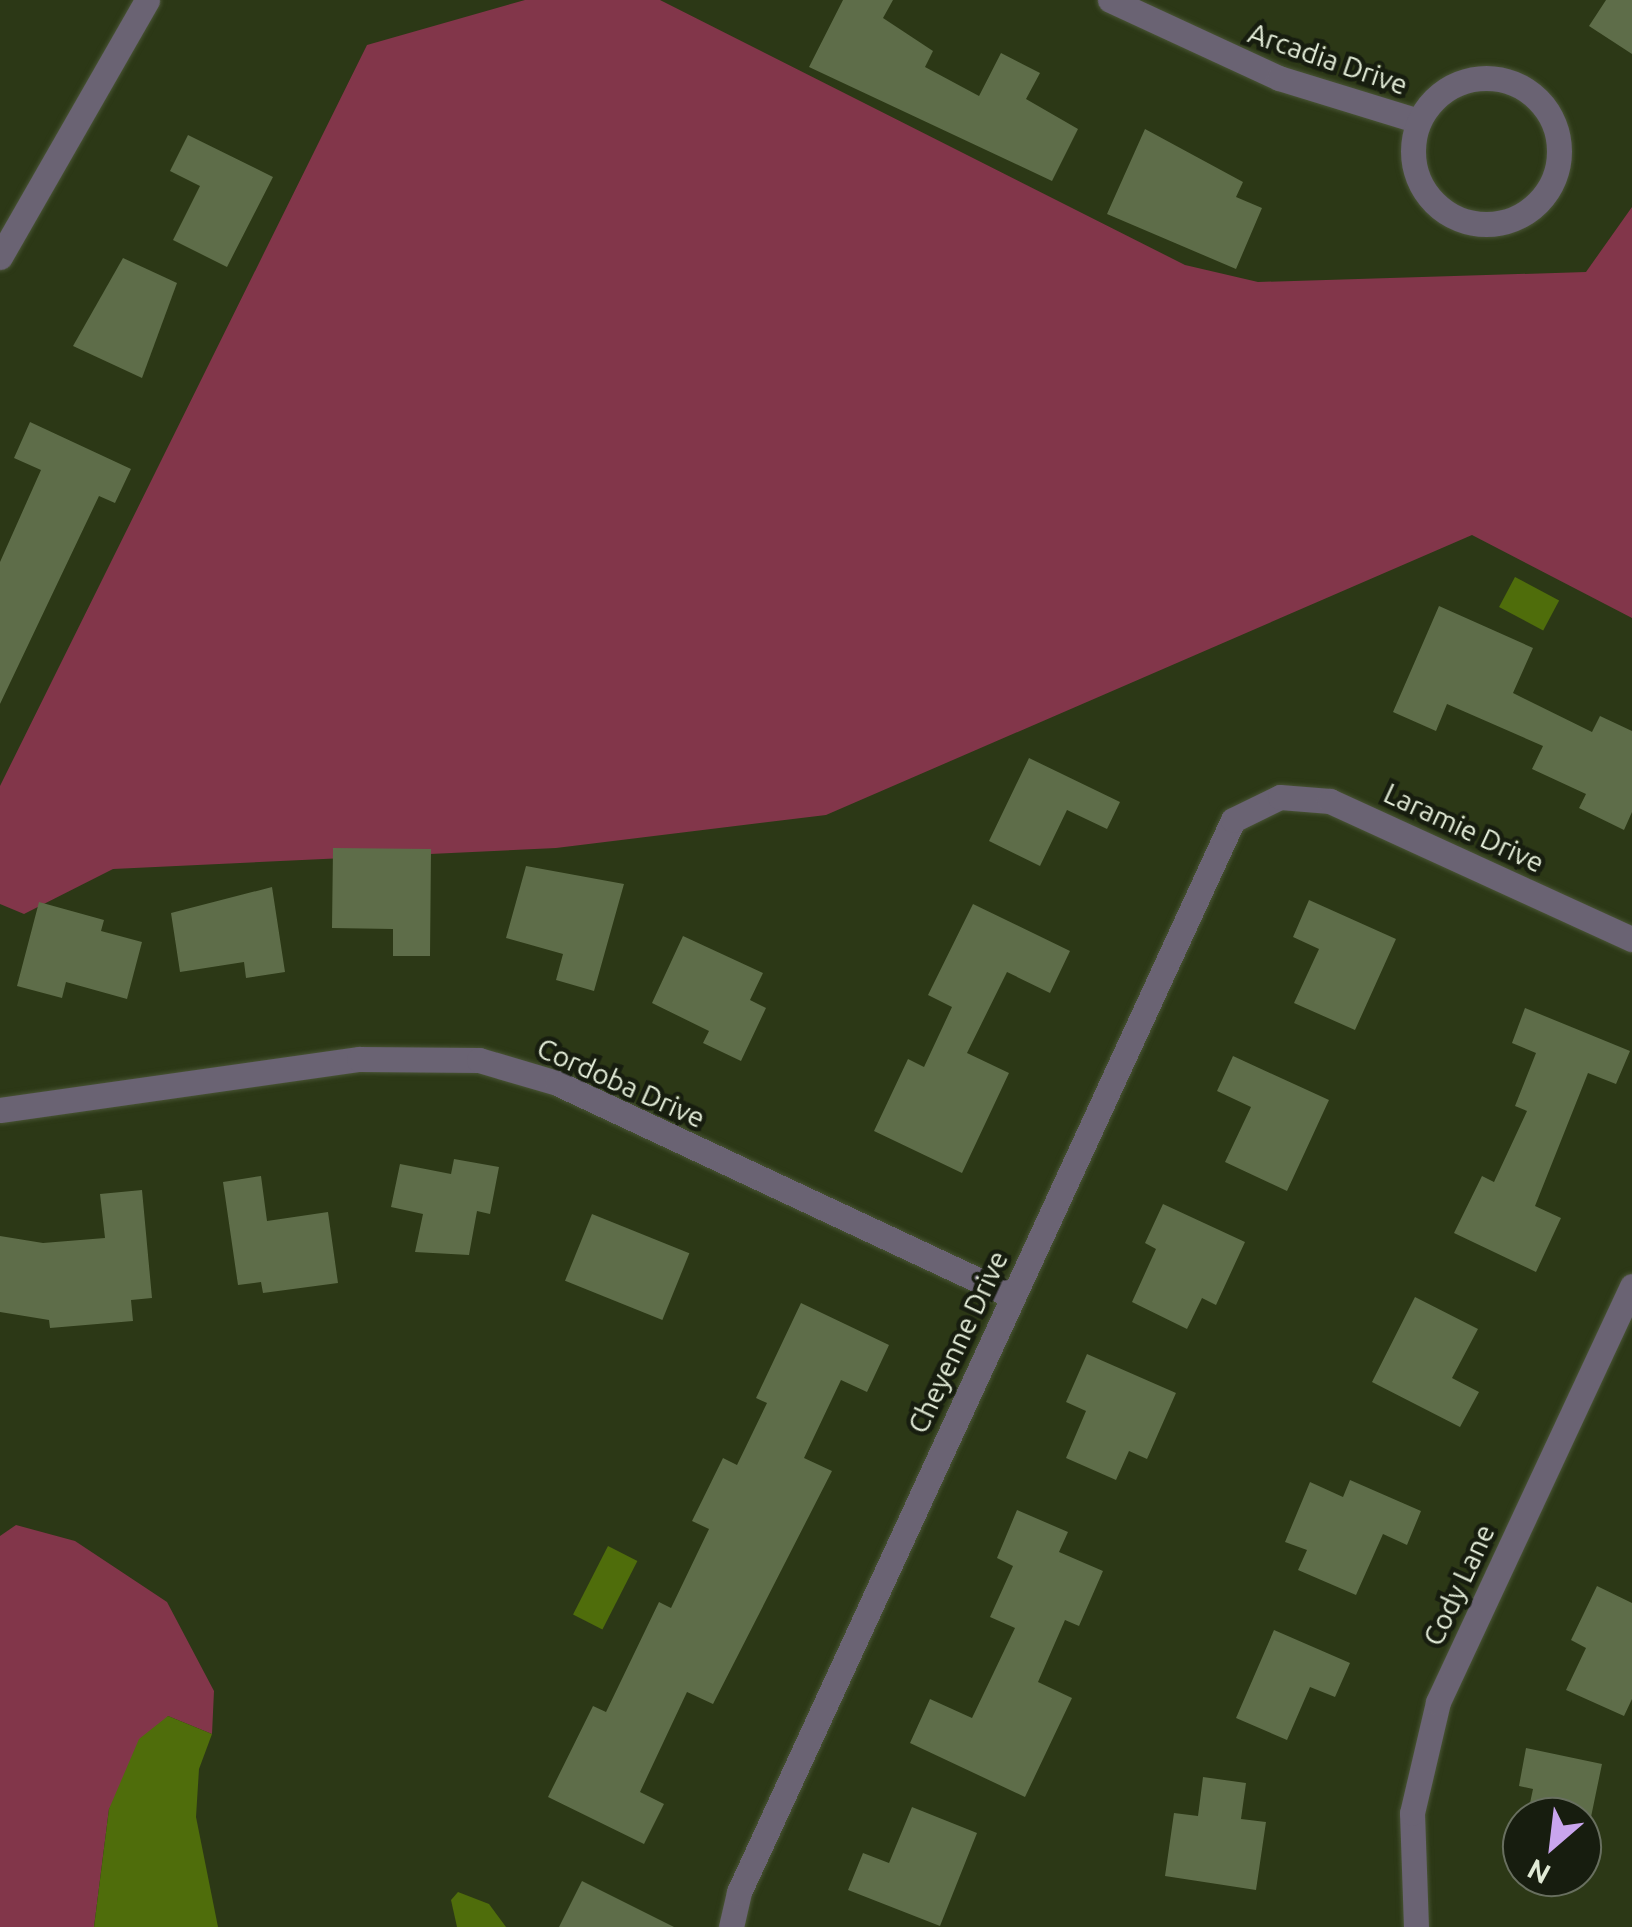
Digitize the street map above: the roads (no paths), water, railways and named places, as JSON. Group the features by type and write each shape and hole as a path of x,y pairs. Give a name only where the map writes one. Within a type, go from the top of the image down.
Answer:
{"street":[{"path":"0,257 147,0"},
{"name":"Arcadia Drive","path":"1110,0 1279,78 1419,121"},
{"path":"1466,80 1517,84 1550,116 1559,149 1552,183 1521,216 1499,224 1454,218 1418,182 1412,157 1419,121 1443,90 1466,80"},
{"name":"Laramie Drive","path":"1264,800 1330,800 1632,939"},
{"name":"Cheyenne Drive","path":"731,1927 739,1892 1223,832 1264,800"},
{"name":"Cordoba Drive","path":"0,1110 360,1059 479,1060 557,1084 1012,1296"},
{"name":"Cody Lane","path":"1416,1927 1412,1813 1438,1702 1632,1286"}]}
